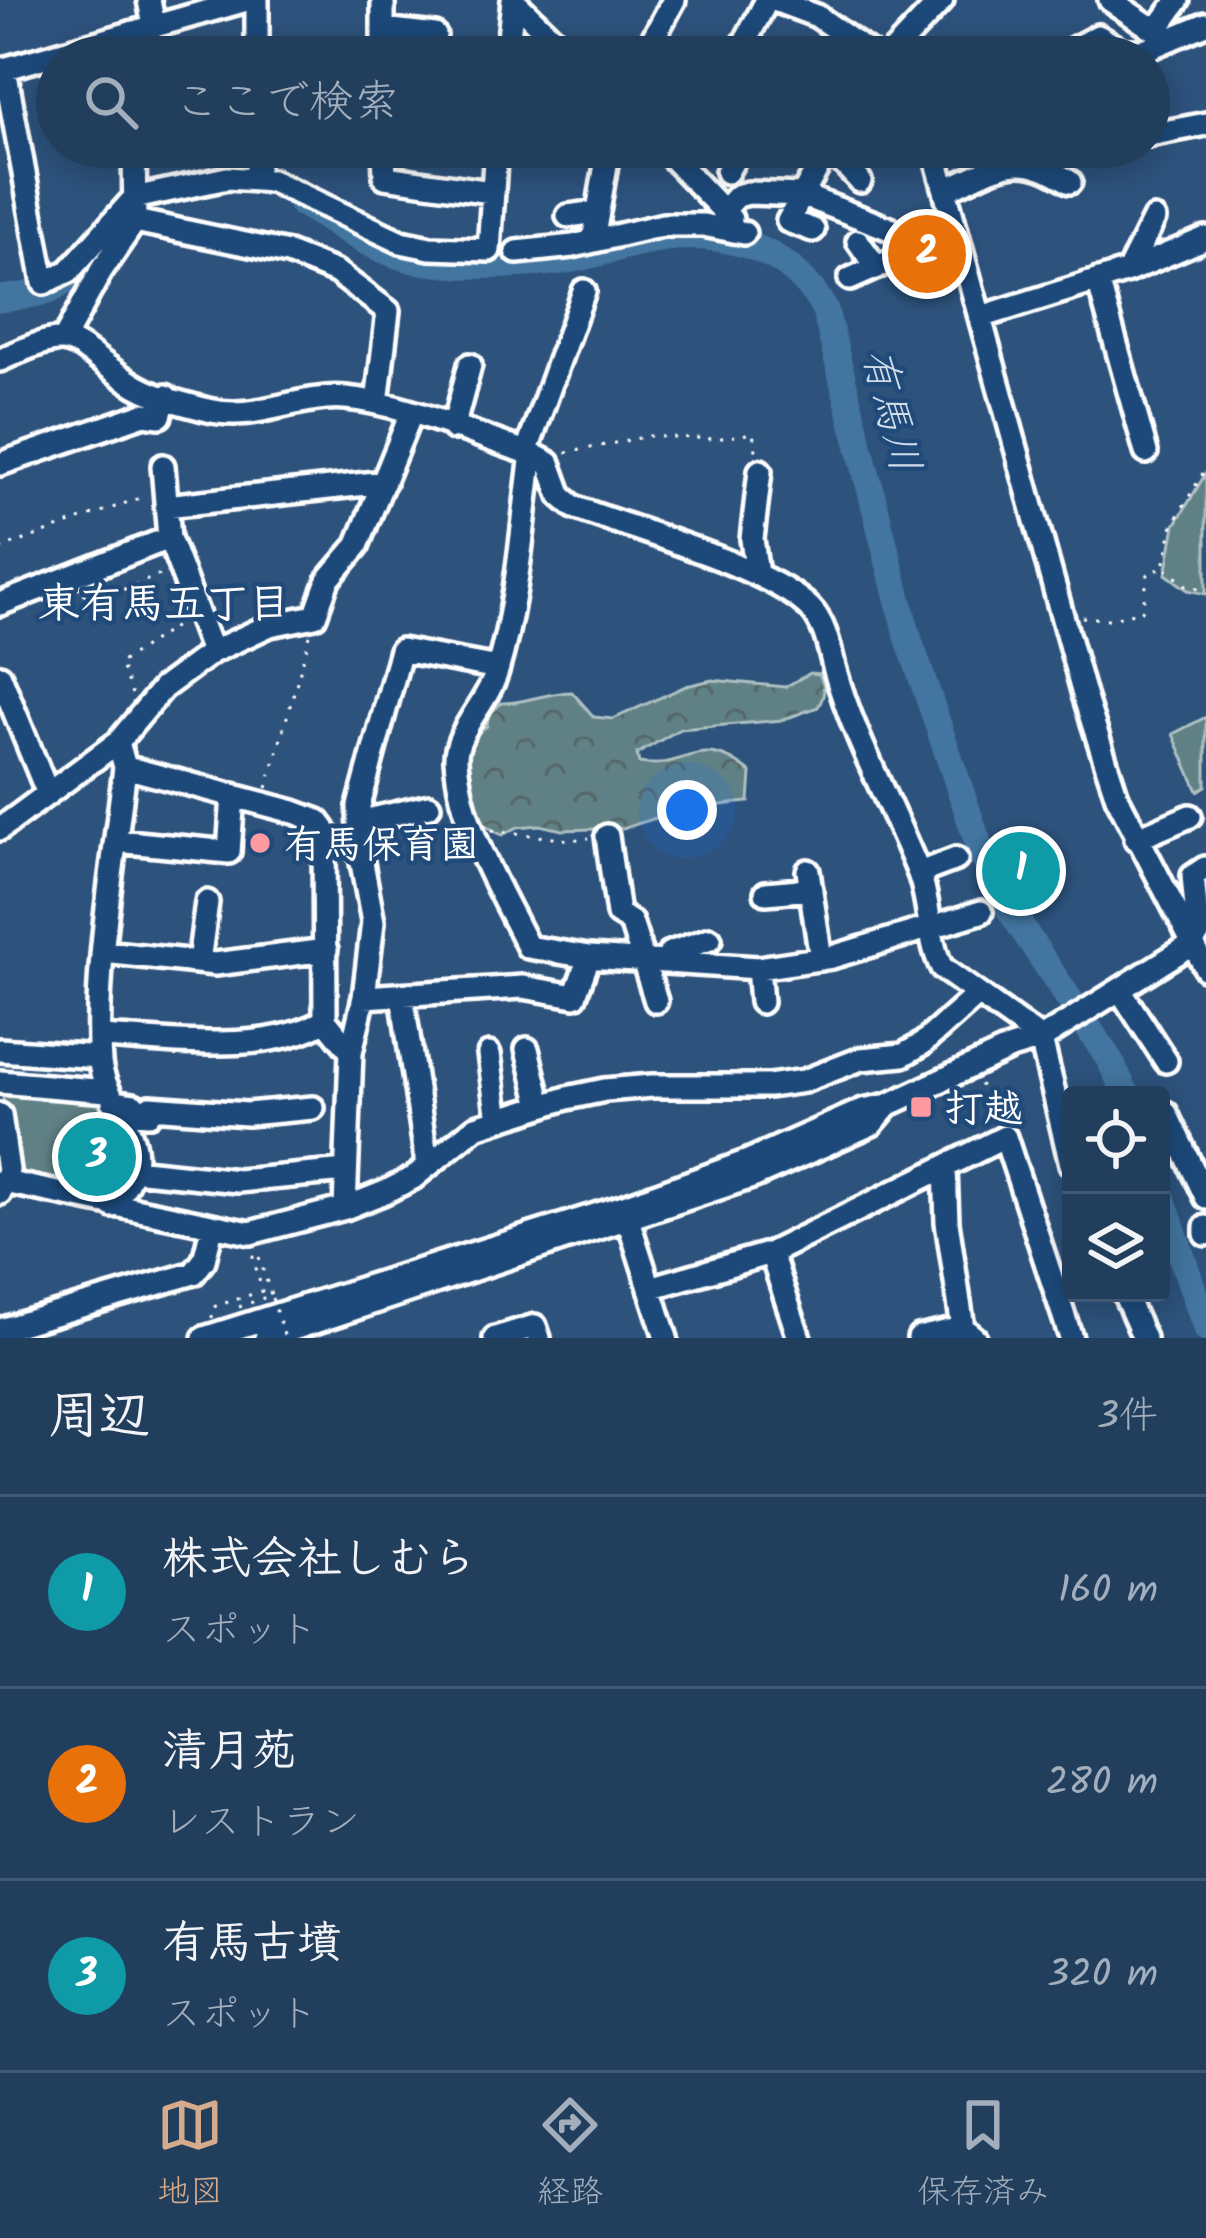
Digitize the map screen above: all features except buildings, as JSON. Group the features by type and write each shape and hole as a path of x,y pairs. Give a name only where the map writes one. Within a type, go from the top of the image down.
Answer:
{"street":[{"path":"142,36 149,0"},
{"path":"119,36 247,0"},
{"path":"257,0 257,36"},
{"path":"383,0 383,36"},
{"path":"509,36 513,0"},
{"path":"513,0 550,36"},
{"path":"654,36 674,0"},
{"path":"908,36 942,0"},
{"path":"1110,0 1150,27 1161,24 1178,0"},
{"path":"752,36 779,1 817,16 845,36"},
{"path":"1170,41 1206,24"},
{"path":"383,28 435,35"},
{"path":"36,60 3,69 44,283 69,271 135,211 226,178 257,178 291,188 376,232 430,248 489,250 493,168"},
{"path":"1170,131 1205,125"},
{"path":"64,339 135,211 134,168"},
{"path":"257,168 257,178"},
{"path":"385,168 385,177 490,192"},
{"path":"593,241 605,168"},
{"path":"518,252 663,225 703,225 744,233 693,168"},
{"path":"727,172 729,168"},
{"path":"813,230 778,218 802,195 817,168"},
{"path":"848,168 860,182"},
{"path":"939,168 1084,695 1117,797 1136,839 1199,932"},
{"path":"945,190 996,168"},
{"path":"1050,168 1070,182"},
{"path":"723,211 737,196 748,193 802,195 903,234 913,250"},
{"path":"135,211 288,253 336,272 388,311 377,404"},
{"path":"568,216 597,212"},
{"path":"1128,271 1154,219"},
{"path":"850,278 956,232"},
{"path":"981,316 1128,271 1206,238"},
{"path":"858,241 876,267"},
{"path":"1098,280 1145,452"},
{"path":"584,291 533,455 510,628 490,694 457,743 455,757 472,828 529,947 589,957 758,968 821,959 981,912"},
{"path":"0,360 46,339 64,339 77,341 134,386 234,413 256,414 311,399 342,398 411,414 533,455 549,463 561,496 574,507 757,574 793,595 818,618 848,718 919,873 934,953 943,968 1041,1039 1062,1126"},
{"path":"453,428 470,365"},
{"path":"0,464 144,414 160,416 166,396"},
{"path":"0,829 118,742 163,688 212,652 270,625 315,616 328,580 357,546 411,414"},
{"path":"757,574 752,539 760,471"},
{"path":"212,652 169,538 165,487 384,482"},
{"path":"0,604 169,538"},
{"path":"345,1208 351,1052 364,998 373,922 360,852 359,806 400,650 498,668"},
{"path":"0,676 48,794"},
{"path":"113,1206 133,1170 136,1152 110,1096 100,1047 104,952 125,767 118,742"},
{"path":"125,767 263,803 318,821 325,829 325,1020 351,1052"},
{"path":"117,841 229,852 233,795"},
{"path":"359,822 429,806"},
{"path":"1136,839 1190,816"},
{"path":"607,836 618,914 631,922 656,1001"},
{"path":"919,873 956,859"},
{"path":"1205,868 1193,876 1206,969"},
{"path":"766,893 810,880 821,959"},
{"path":"200,962 207,902"},
{"path":"266,1338 626,1213 863,1110 888,1106 1011,1048 1041,1039 1120,990 1199,932"},
{"path":"668,962 670,953 710,939"},
{"path":"104,952 214,964 326,950"},
{"path":"364,998 523,987 575,996 589,957"},
{"path":"758,968 761,1002"},
{"path":"1120,990 1166,1061"},
{"path":"0,1114 8,1170 1,1186 250,1233 345,1208 412,1178 476,1127 603,1080 769,1086 804,1081 861,1059 903,1055 977,994"},
{"path":"401,995 427,1163"},
{"path":"0,1050 213,1043 303,1034 325,1020"},
{"path":"527,1049 541,1106"},
{"path":"489,1054 498,1120"},
{"path":"0,1082 110,1096 134,1105 134,1113 149,1114 150,1107 247,1114 313,1108"},
{"path":"1170,1121 1206,1197"},
{"path":"650,1288 771,1253 1005,1137 1071,1338"},
{"path":"919,1338 969,1333 946,1222 945,1168"},
{"path":"133,1170 238,1181 346,1171"},
{"path":"626,1213 666,1338"},
{"path":"207,1329 626,1213"},
{"path":"0,1330 194,1273 204,1260 212,1228"},
{"path":"771,1253 799,1338"},
{"path":"1128,1302 1144,1338"},
{"path":"495,1338 535,1326 539,1338"}],"path":[{"path":"533,455 649,436 716,439 753,434 760,471"},
{"path":"1165,567 1173,524 1206,468"},
{"path":"0,549 165,487"},
{"path":"1165,567 1186,584 1206,590"},
{"path":"1096,615 1108,619 1142,611 1148,574 1165,567"},
{"path":"75,575 89,603 178,568"},
{"path":"143,711 131,694 120,662 196,613"},
{"path":"263,803 315,616"},
{"path":"472,828 569,840 607,836"},
{"path":"980,1083 1005,1137"},
{"path":"207,1329 213,1307 262,1291 253,1257 258,1255 285,1338"},
{"path":"251,1294 253,1301"},
{"path":"232,1312 271,1297"}],"green space":[{"path":"1206,473 1206,594 1188,590 1166,574 1175,525"},
{"path":"810,673 819,674 823,683 818,707 782,720 680,729 637,754 639,763 655,764 718,754 751,773 749,802 685,809 624,828 562,830 540,825 518,827 502,835 471,807 466,782 468,739 487,726 488,716 501,703 572,692 594,717 613,719 686,686 712,680 785,687"},
{"path":"1206,717 1206,786 1198,791 1173,734"},
{"path":"1,1085 101,1094 120,1135 93,1127 76,1137 68,1154 75,1176 85,1185 81,1193 21,1178 14,1170"}],"waterway":[{"name":"有馬川","path":"301,203 370,244 415,260 466,265 536,263 642,242 696,237 747,245 770,255 809,287 825,310 907,634 981,851 1000,895 1122,1086"},
{"name":"有馬川","path":"0,299 51,289 92,257"},
{"name":"有馬川","path":"1170,1222 1206,1328"}],"place":[{"name":"清月苑","path":"927,254"},
{"name":"有馬保育園","path":"260,843"},
{"name":"株式会社しむら","path":"1021,871"},
{"name":"打越","path":"921,1107"},
{"name":"有馬古墳","path":"97,1157"}],"district":[{"name":"東有馬五丁目","path":"164,602"}]}
